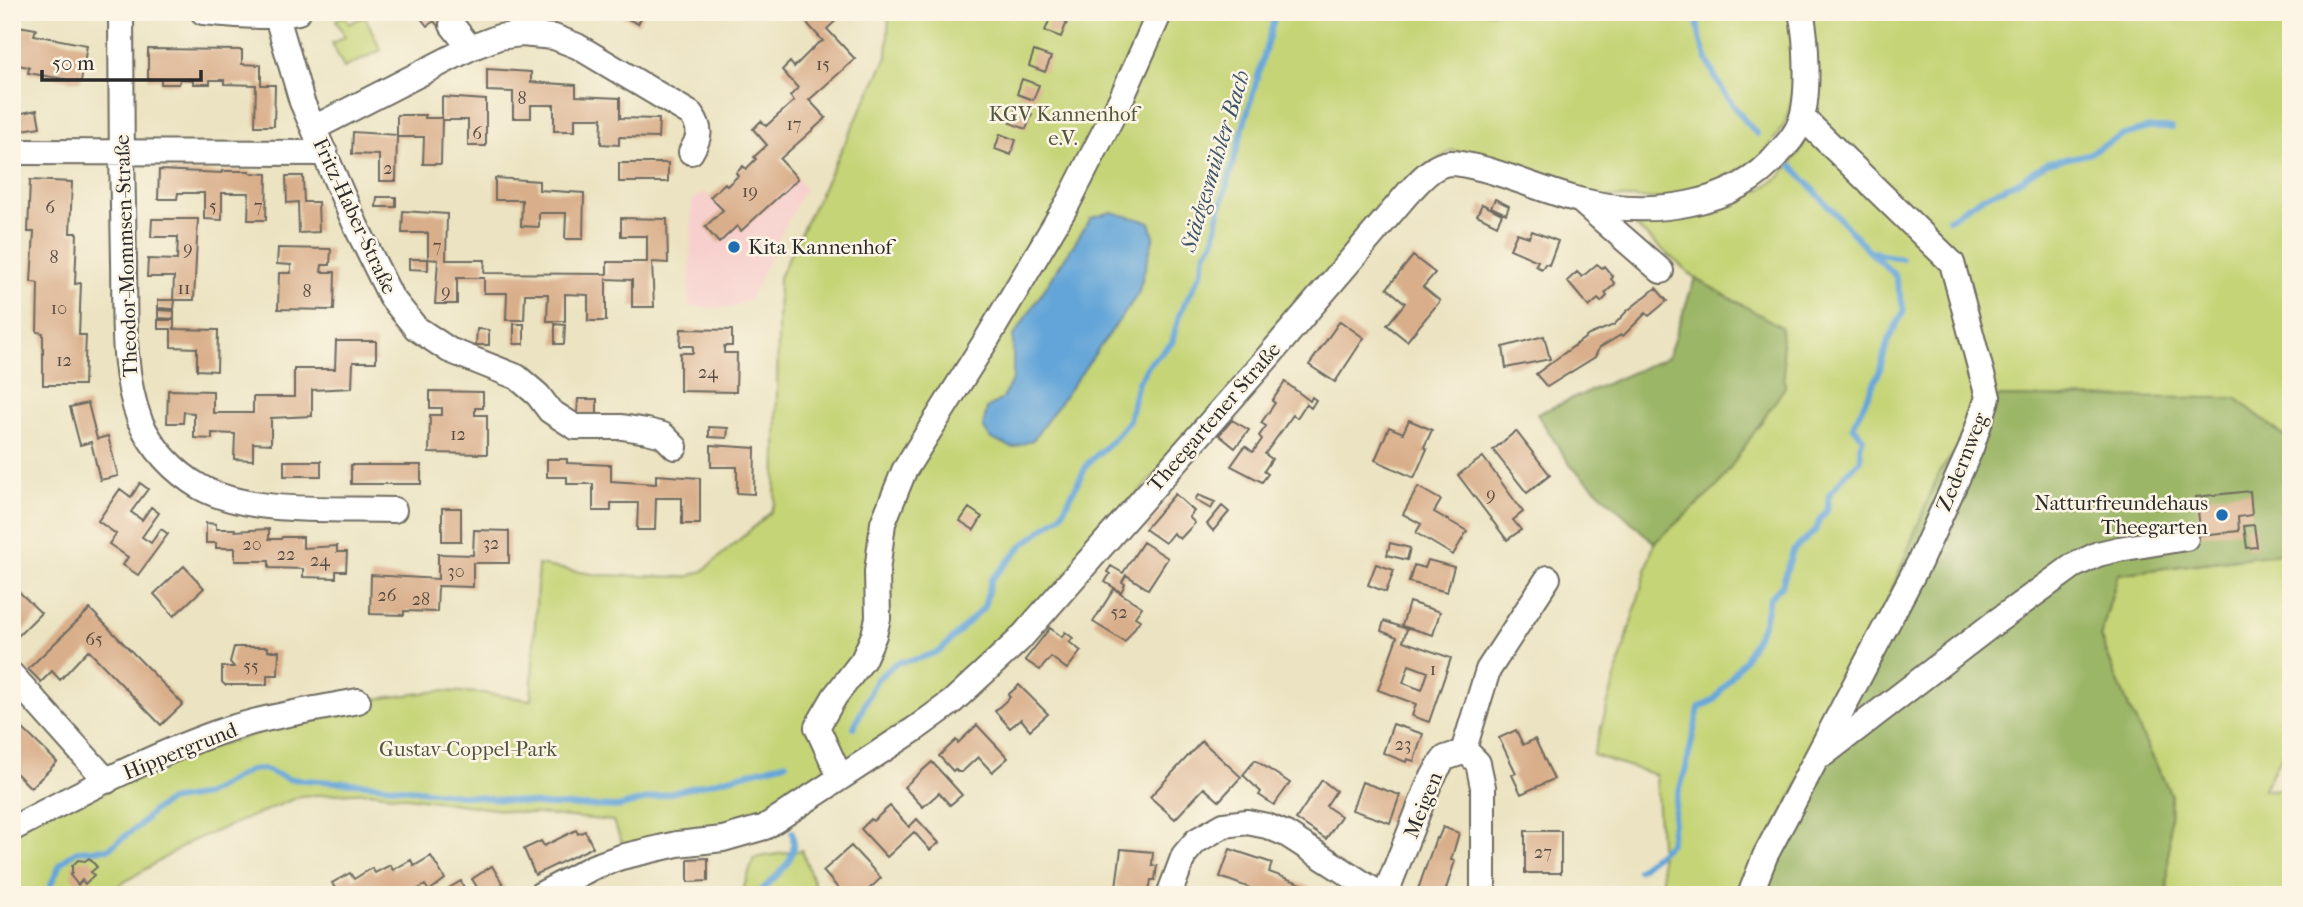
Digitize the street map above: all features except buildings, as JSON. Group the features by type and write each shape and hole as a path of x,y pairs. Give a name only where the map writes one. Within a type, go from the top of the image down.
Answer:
{"street":[{"name":"Theodor-Mommsen-Straße","path":"121,12 125,322 129,370 138,414 154,445 192,482 236,500 273,506 394,510"},
{"path":"203,12 287,14"},
{"path":"840,777 817,727 835,696 863,660 874,635 878,618 877,572 880,544 891,499 904,471 1069,201 1122,97 1160,12"},
{"name":"Theegartener Straße","path":"540,895 593,867 621,857 677,844 723,839 765,827 952,702 1019,640 1421,179 1440,166 1448,163 1465,164 1581,201 1627,209 1675,207 1718,194 1748,180 1774,160 1796,132 1802,117 1806,53 1801,12"},
{"name":"Fritz-Haber-Straße","path":"287,14 293,75 314,128 379,276 398,307 416,328 428,339 449,350 517,377 538,395 550,411 575,427 647,431 663,435 675,447"},
{"path":"452,25 470,48"},
{"path":"314,128 470,48 499,37 521,34 554,37 577,46 691,114 700,132 691,152"},
{"name":"Zedernweg","path":"1750,895 1765,856 1919,564 1971,448 1988,397 1952,263 1802,117"},
{"path":"12,152 325,153"},
{"path":"1581,201 1661,271"},
{"name":"Zedernweg","path":"1815,761 1927,673 2073,566 2098,554 2186,538"},
{"path":"1463,751 1488,670 1548,578"},
{"path":"12,675 107,780"},
{"name":"Hippergrund","path":"12,829 107,780 218,732 277,716 358,701"},
{"name":"Meigen","path":"1383,895 1429,784 1445,758 1463,751 1478,763 1483,787 1483,895"},
{"path":"1169,895 1180,862 1196,841 1224,825 1247,822 1267,825 1286,834 1383,895"}],"shaded area":[{"name":"Kita Kannenhof","path":"767,145 805,187 749,300 732,308 689,307 692,201 705,192 710,197 725,183 728,186 738,176 736,173 756,160 754,157"}],"green space":[{"path":"889,12 2291,12 2291,442 2236,398 1867,651 1741,895 1663,895 1656,775 1593,755 1654,543 1717,487 1781,327 1695,278 1625,217 1681,219 1734,205 1779,178 1802,149 1815,102 1796,83 1785,124 1760,159 1715,182 1664,199 1600,197 1497,160 1452,150 1430,165 1034,610 948,691 773,814 725,831 624,847 613,821 516,812 370,792 301,796 192,841 103,895 12,895 12,829 107,781 358,701 439,691 483,693 531,700 538,565 598,575 687,577 703,571 770,513 775,503 779,277 887,57"},
{"path":"345,15 349,24 365,16 381,50 344,68 332,43 345,37 336,20"},
{"path":"1695,278 1781,327 1785,387 1717,487 1654,543 1571,466 1537,414 1668,357"},
{"path":"1998,397 2236,398 2291,442 2291,552 2118,574 2100,637 2129,708 2171,795 2167,895 1741,895 1867,651 1939,472"},
{"path":"2291,552 2291,740 2263,790 2291,789 2291,895 2167,895 2171,795 2129,708 2100,637 2118,574"},
{"path":"802,850 818,895 741,895 754,858"}],"water":[{"path":"1111,212 1150,222 1154,236 1138,294 1033,440 1013,448 991,439 983,427 987,408 1003,398 1013,378 1013,337 1091,218"}],"waterway":[{"name":"Städgesmühler Bach","path":"854,727 876,680 896,663 940,651 984,607 991,580 1024,544 1061,515 1088,463 1112,441 1129,420 1138,382 1150,363 1172,343 1179,315 1201,273 1205,253 1214,241 1218,216 1276,12"},
{"path":"1697,12 1698,29 1708,62 1735,108 1757,134"},
{"path":"1949,219 1981,198 2017,182 2047,163 2088,154 2121,136 2148,128 2172,128"},
{"path":"1638,870 1670,843 1676,801 1699,708 1714,700 1744,660 1764,623 1769,599 1782,585 1793,551 1816,530 1819,520 1827,511 1829,495 1848,471 1861,460 1860,446 1863,438 1853,426 1879,373 1888,340 1904,311 1895,275 1870,252 1792,166"},
{"path":"1873,252 1902,259"},
{"name":"Städgesmühler Bach","path":"46,895 61,863 76,851 108,849 168,801 205,795 250,770 263,769 289,779 367,784 546,805 617,807 786,763"},
{"path":"757,895 785,867 793,851 792,832"}],"place":[{"name":"Kita Kannenhof","path":"734,247"},
{"name":"Natturfreundehaus Theegarten","path":"2222,515"}],"park label":[{"name":"KGV Kannenhof e.V.","path":"1063,126"},
{"name":"Gustav-Coppel-Park","path":"468,749"}]}
